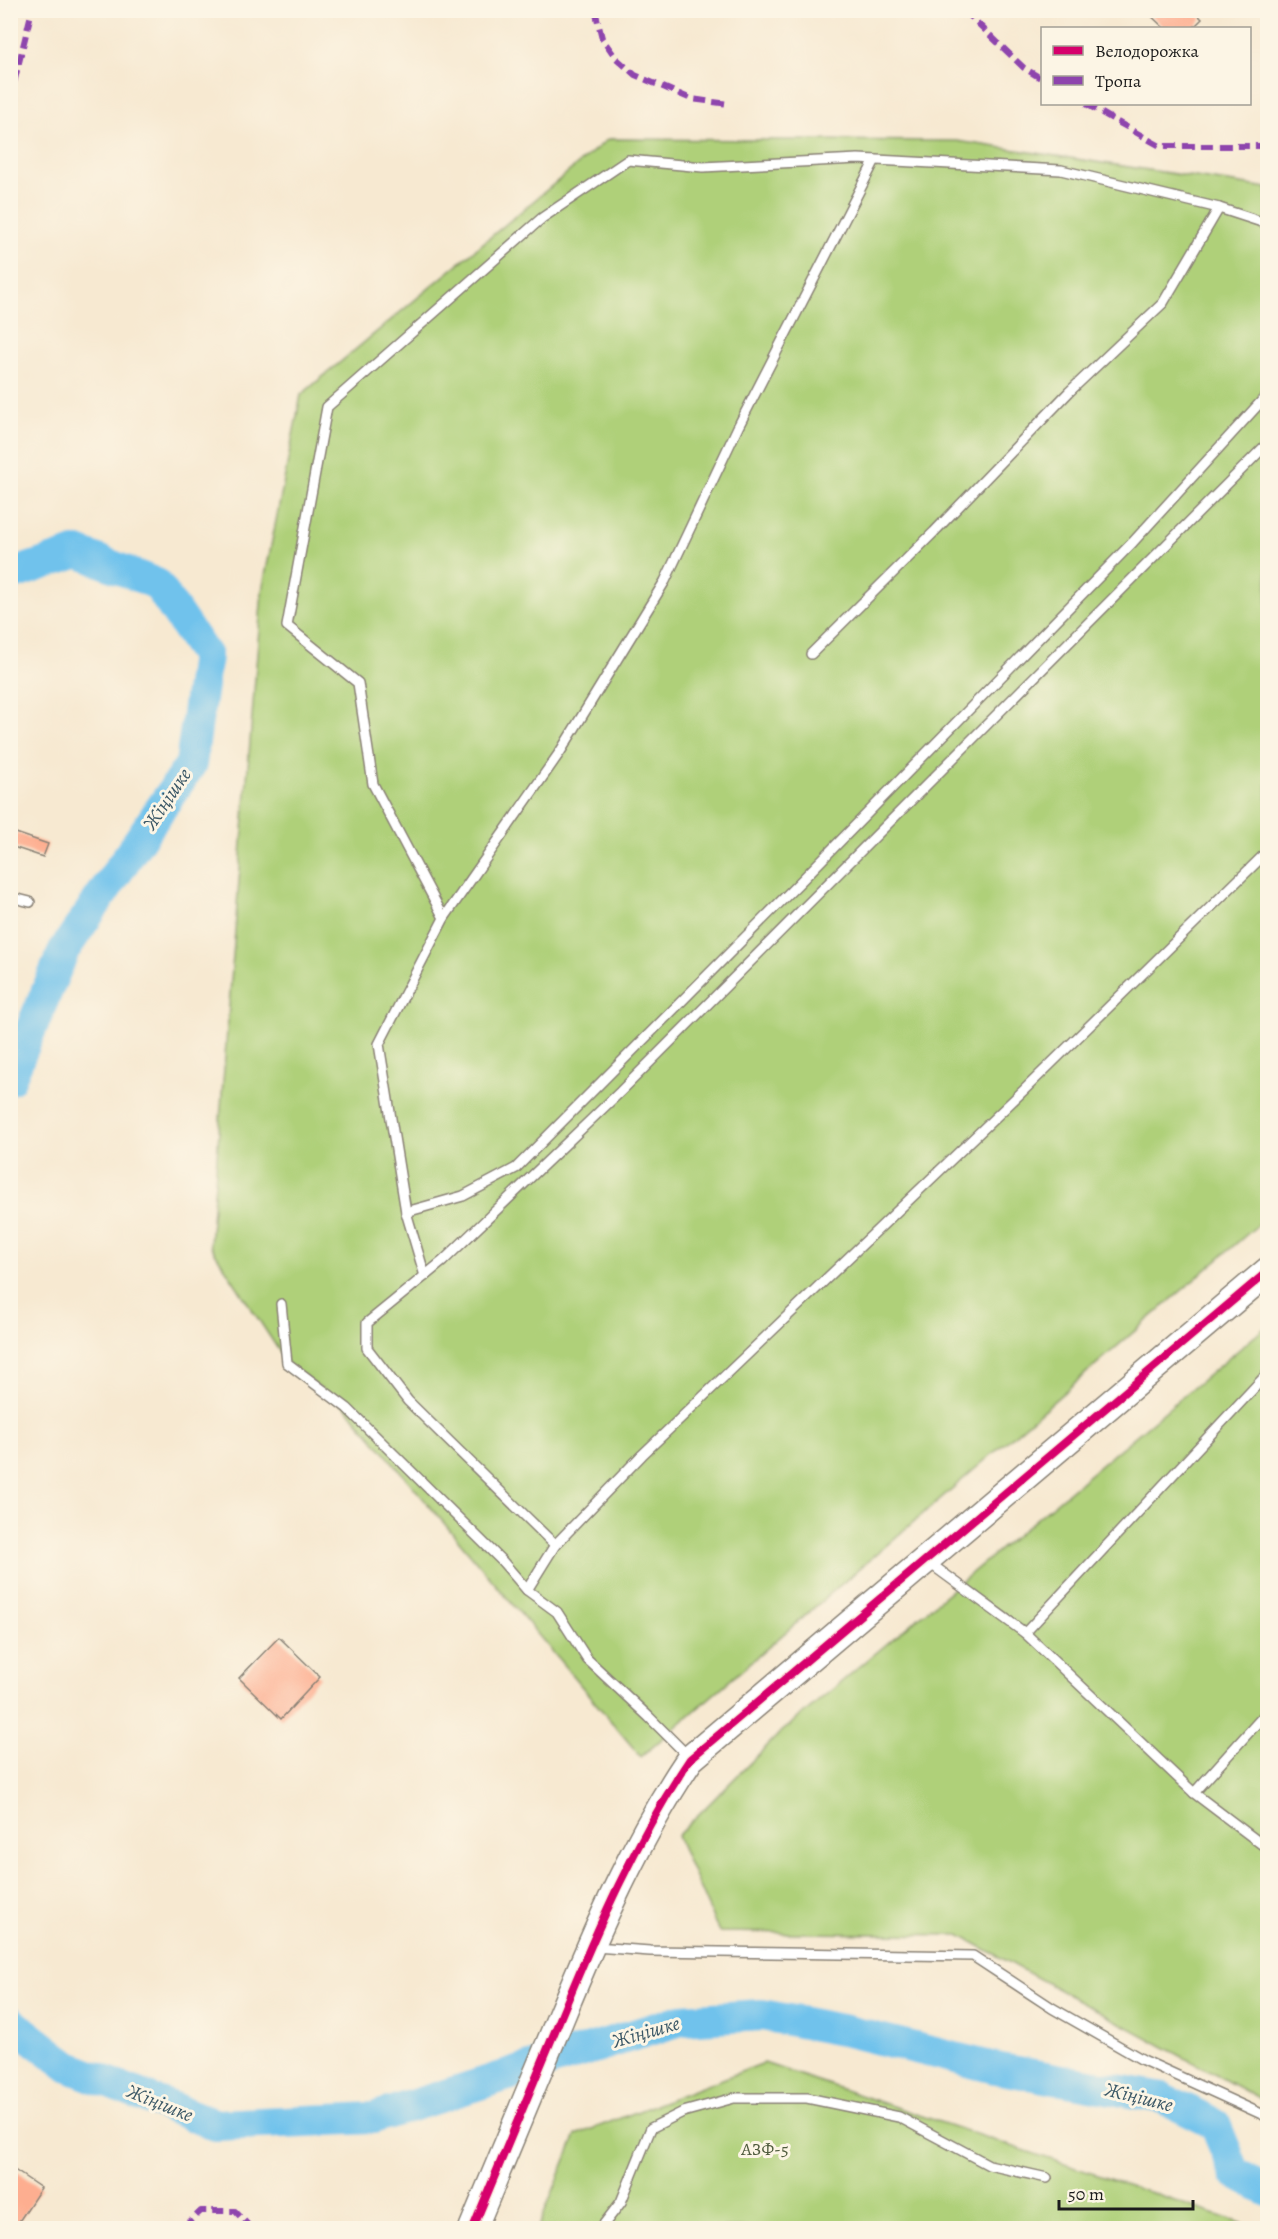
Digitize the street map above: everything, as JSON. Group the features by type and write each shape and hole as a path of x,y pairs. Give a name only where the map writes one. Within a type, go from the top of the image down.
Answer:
{"street":[{"path":"473,2229 587,1954 636,1851 690,1759 1268,1271"}],"lane":[{"path":"444,918 373,784 358,682 287,626 327,407 542,218 628,160 703,167 858,159 1061,170 1220,208 1268,224"},
{"path":"425,1276 406,1212 379,1044 444,918 560,752 665,581 738,427 875,160"},
{"path":"811,654 934,532 1069,392 1163,303 1220,208"},
{"path":"406,1212 463,1196 516,1168 1125,550 1268,394"},
{"path":"555,1545 408,1401 367,1348 367,1323 443,1261 621,1092 1268,443"},
{"path":"527,1590 555,1545 651,1447 1024,1090 1268,851"},
{"path":"10,897 30,902"},
{"path":"281,1304 287,1363 347,1408 502,1561 527,1590 557,1612 587,1659 650,1717 690,1759"},
{"path":"1026,1633 1268,1373"},
{"path":"922,1564 935,1567 1026,1633 1194,1793 1268,1849"},
{"path":"1194,1793 1268,1711"},
{"path":"587,1954 650,1951 973,1956 1052,2008 1143,2060 1268,2117"},
{"path":"601,2229 621,2202 651,2128 683,2112 734,2098 807,2098 899,2117 989,2165 1047,2178"}],"green space":[{"path":"608,139 957,141 1267,188 1267,1217 641,1757 347,1408 287,1363 210,1245 262,591 301,395"},
{"path":"1267,1326 1267,2103 959,1935 719,1932 677,1836 779,1734"},
{"name":"АЗФ-5","path":"764,2063 1255,2228 538,2228 576,2135"}],"building":[{"path":"1145,10 1193,10 1202,19 1194,27 1163,27"},
{"path":"10,831 48,844 43,857 10,846"},
{"path":"279,1637 320,1677 281,1719 239,1678"},
{"path":"10,2167 41,2188 14,2229 10,2229"}],"waterway":[{"name":"Жіңішке","path":"10,575 78,552 157,584 206,656 191,764 64,950 10,1079"},
{"name":"Жіңішке","path":"10,2021 69,2067 216,2125 373,2118 681,2020 762,2015 847,2031 995,2068 1163,2098 1215,2124 1235,2173 1268,2191"}],"marked path":[{"path":"10,99 32,10"},
{"path":"595,10 602,38 616,58 635,75 691,99 729,104"},
{"path":"964,10 1024,68 1041,78"},
{"path":"1088,105 1160,146 1268,146"},
{"path":"183,2228 201,2211 235,2211 251,2228"}],"cycle path":[{"path":"473,2228 603,1918 652,1821 690,1759 1268,1271"}]}
